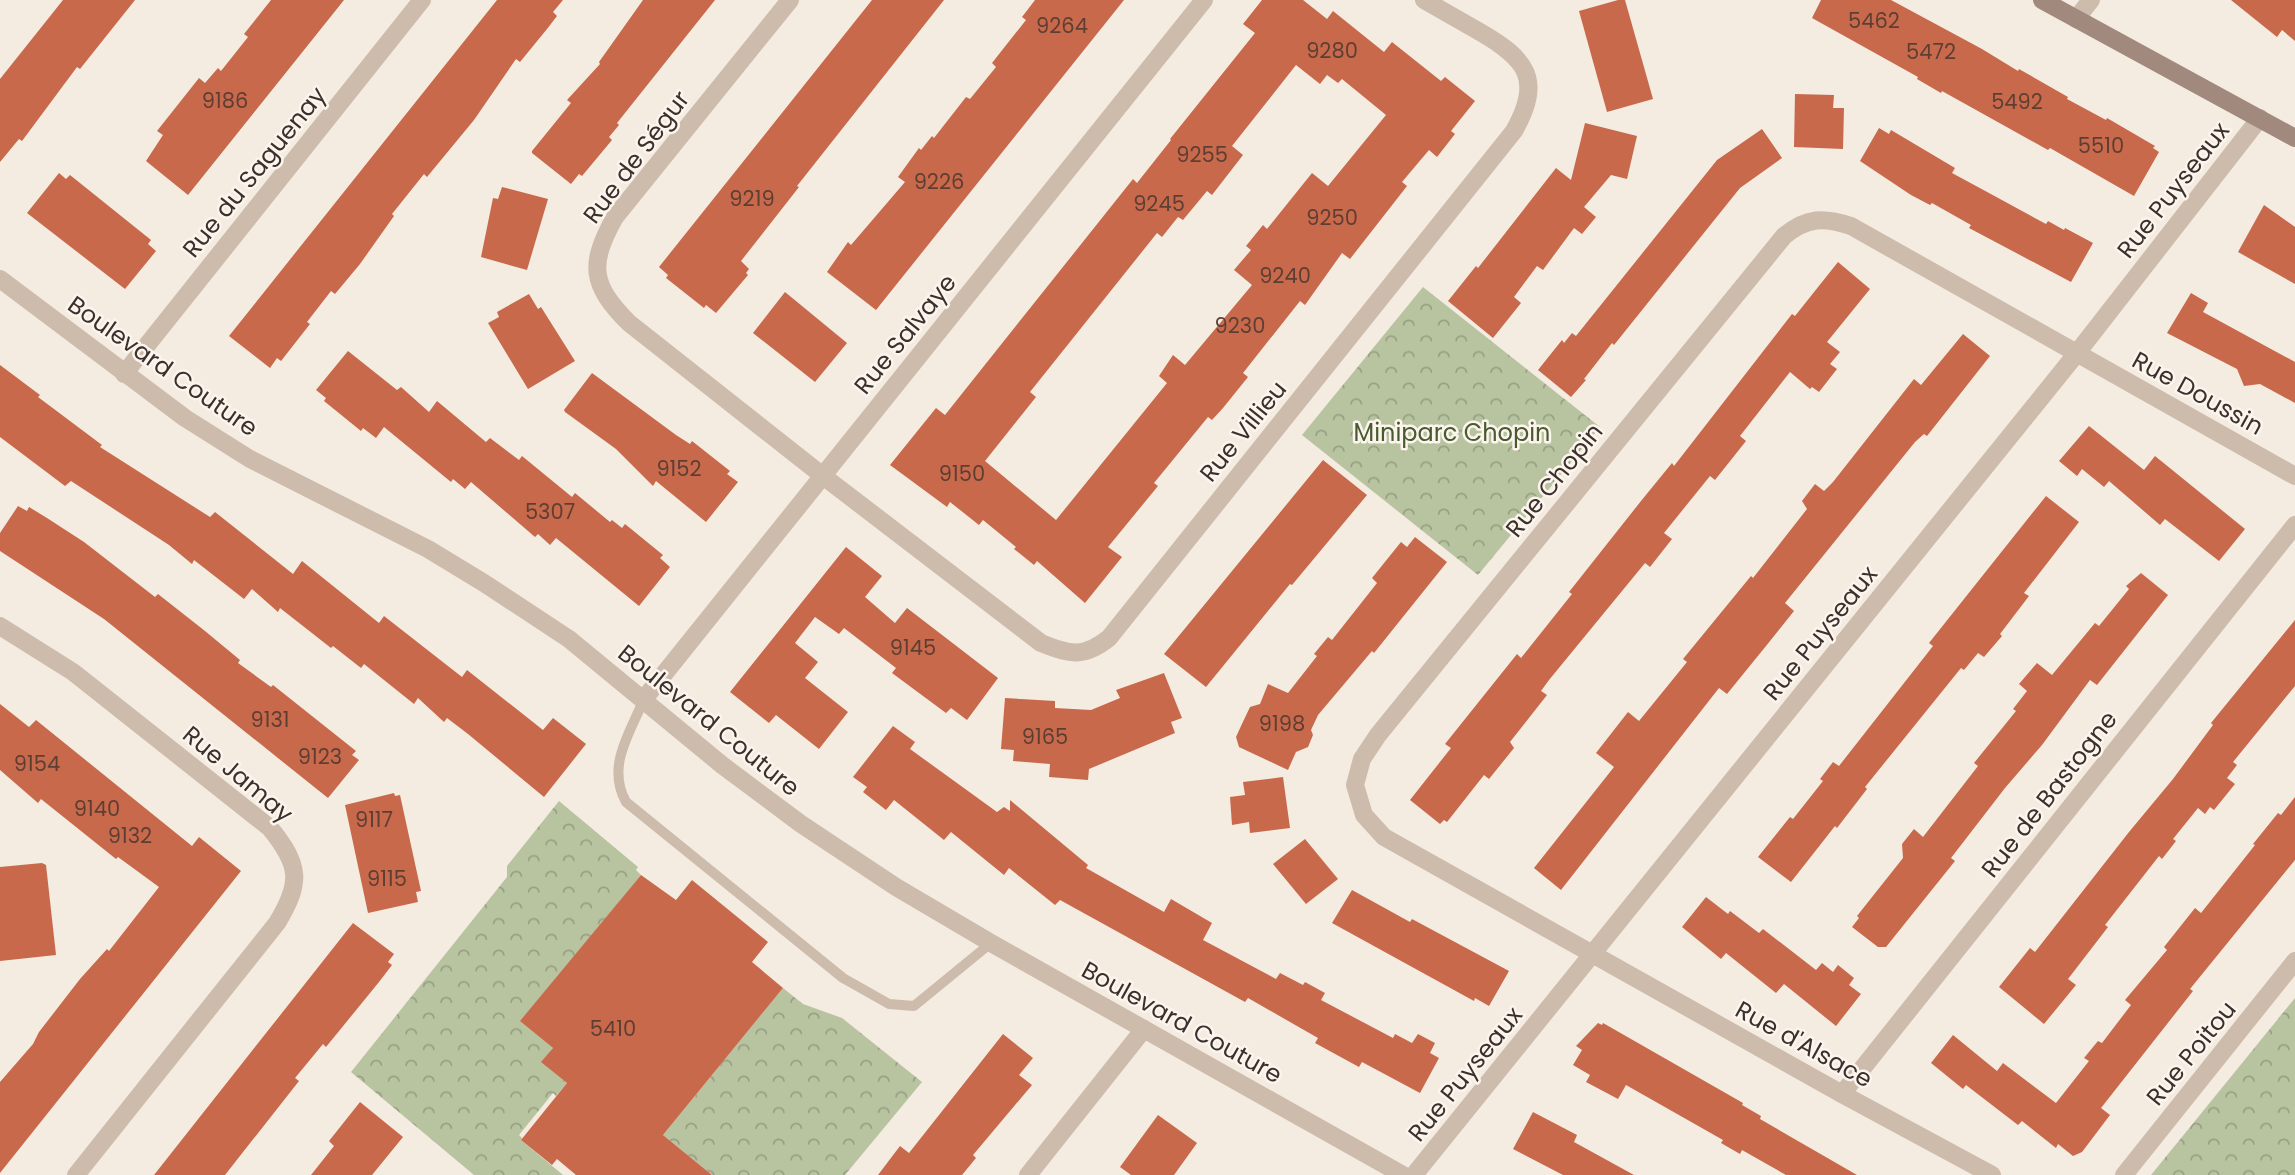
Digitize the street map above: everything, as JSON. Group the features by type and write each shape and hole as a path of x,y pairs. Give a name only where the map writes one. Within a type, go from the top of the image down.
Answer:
{"main road":[{"path":"2042,0 2295,138"}],"street":[{"name":"Rue du Saguenay","path":"124,374 422,0"},
{"name":"Rue de Ségur","path":"790,0 615,217 601,243 596,272 608,302 629,323 823,476"},
{"name":"Rue Salvaye","path":"644,699 1204,0"},
{"name":"Rue Villieu","path":"823,476 1041,643 1076,654 1094,650 1109,638 1514,131 1526,110 1529,87 1523,63 1506,47 1424,0"},
{"path":"2076,19 2091,0"},
{"name":"Rue Puyseaux","path":"1414,1175 2077,353 2260,118"},
{"name":"Rue Chopin","path":"1594,954 1384,837 1364,815 1355,785 1362,759 1378,735 1784,236 1797,225 1832,219 1852,226 2077,353"},
{"name":"Boulevard Couture","path":"0,279 185,418 250,458 428,549 569,639 722,765 801,824 896,887 1403,1175"},
{"name":"Rue Doussin","path":"2077,353 2295,476"},
{"name":"Rue de Bastogne","path":"1842,1094 2295,525"},
{"name":"Rue Jamay","path":"0,626 73,672 271,828 287,849 295,875 291,900 276,923 76,1175"},
{"name":"Rue d'Alsace","path":"1594,954 1992,1175"},
{"name":"Rue Poitou","path":"2124,1175 2295,961"},
{"path":"1028,1175 1144,1028"}],"lane":[{"path":"644,699 617,762 619,785 626,802 843,978 889,1004 914,1006 991,943"}],"green space":[{"name":"Miniparc Chopin","path":"1423,287 1600,427 1478,575 1302,435"},
{"path":"559,801 638,867 636,870 641,875 521,1021 553,1048 542,1062 567,1083 556,1096 553,1093 519,1135 521,1140 563,1175 474,1175 351,1072 507,877 507,866"},
{"path":"783,988 803,1004 842,1018 922,1082 845,1175 712,1175 663,1135"},
{"path":"2295,998 2295,1175 2151,1175"}],"building":[{"path":"63,0 135,0 80,69 77,67 22,141 19,139 0,162 0,79"},
{"path":"271,0 344,0 188,195 146,161 163,135 157,131 199,78 205,83 218,68 221,71 248,37 244,34"},
{"path":"497,0 563,0 553,12 557,16 547,29 520,62 516,59 474,120 427,177 424,174 392,214 394,216 360,264 335,294 331,291 281,361 277,358 270,368 229,336"},
{"path":"643,0 715,0 617,123 619,125 609,137 612,140 582,176 579,174 571,184 532,151 571,103 567,100 600,64"},
{"path":"872,0 944,0 741,261 749,269 746,273 748,275 716,313 706,305 704,308 666,278 668,275 659,267"},
{"path":"1035,0 1124,0 876,310 827,272 848,242 851,245 905,182 898,177 919,148 921,150 932,136 934,138 966,97 970,99 996,67 992,63 1026,20 1022,17"},
{"path":"1262,0 1303,0 1327,19 1333,11 1384,52 1392,42 1441,81 1445,77 1475,101 1451,131 1455,134 1437,157 1429,150 1402,182 1407,186 1350,259 1342,253 1305,305 1300,301 1243,373 1248,377 1212,420 1208,417 1154,483 1158,486 1108,547 1122,557 1085,603 1037,561 1034,565 1014,549 1016,547 983,520 979,525 950,502 947,507 890,465 936,408 945,415 1133,179 1137,183 1255,33 1243,24","holes":["1296,65 1320,84 1327,75 1338,83 1342,79 1386,115 1328,186 1312,173 1267,229 1263,225 1246,246 1251,250 1234,270 1252,285 1185,365 1173,355 1159,376 1167,383 1056,520 985,461 1036,397 1030,392 1157,233 1162,237 1178,217 1183,220 1207,191 1212,195 1243,155 1232,146"]},
{"path":"1625,0 1653,99 1607,112 1579,11"},
{"path":"1821,0 1891,0 2018,71 2019,69 2068,97 2067,99 2106,120 2107,118 2155,146 2153,148 2159,152 2134,196 2050,148 2048,150 1942,91 1941,93 1917,79 1918,77 1812,18"},
{"path":"2231,0 2295,0 2295,41 2282,30 2277,37"},
{"path":"1795,94 1834,95 1833,108 1844,108 1843,149 1794,147"},
{"path":"1585,123 1637,136 1627,179 1611,175 1584,207 1596,217 1582,234 1574,228 1543,270 1537,266 1514,297 1521,303 1493,338 1448,301 1476,266 1478,268 1556,168 1571,180"},
{"path":"1879,128 1889,134 1891,130 1955,168 1952,173 2046,224 2048,221 2093,243 2071,282 1969,228 1971,225 1932,203 1930,205 1911,195 1860,161"},
{"path":"1762,129 1782,158 1740,188 1571,397 1538,370 1562,340 1564,343 1572,333 1576,336 1717,160"},
{"path":"59,173 66,179 70,175 151,240 148,244 156,251 125,289 27,213"},
{"path":"502,187 548,199 527,270 481,257 493,198 498,199"},
{"path":"2264,205 2295,227 2295,284 2238,252"},
{"path":"1838,262 1870,289 1827,342 1840,352 1830,364 1837,369 1819,392 1812,387 1810,389 1790,372 1740,436 1746,441 1715,480 1710,476 1664,533 1672,539 1650,567 1645,563 1549,680 1541,691 1547,695 1510,742 1514,748 1489,779 1484,775 1447,822 1444,820 1440,824 1410,800 1451,748 1445,744 1517,654 1521,658 1641,501 1672,463 1674,466 1792,314 1795,316"},
{"path":"785,292 847,343 815,382 753,333"},
{"path":"2191,293 2208,303 2203,312 2295,362 2295,403 2260,384 2244,386 2237,369 2167,333"},
{"path":"529,294 538,309 541,307 575,361 528,389 488,323 499,317 497,312"},
{"path":"1963,334 1990,356 1927,436 1924,434 1915,442 1785,603 1794,611 1766,646 1727,694 1719,688 1561,890 1534,868 1614,767 1596,753 1628,712 1639,721 1687,662 1683,659 1751,576 1753,578 1807,509 1802,501 1815,484 1824,491 1833,482 1914,379 1921,385"},
{"path":"348,351 397,390 401,387 429,412 437,401 486,442 490,438 519,460 522,456 572,497 575,493 610,522 612,520 622,528 625,524 663,555 660,558 670,567 639,606 556,538 550,545 538,534 535,537 471,482 465,489 453,479 451,482 384,427 376,438 363,428 361,431 324,401 326,398 316,390"},
{"path":"0,365 102,445 100,447 210,517 215,512 293,574 302,561 379,623 384,616 462,677 467,670 543,730 553,718 586,744 544,797 447,718 444,722 418,698 414,704 364,664 361,668 280,608 278,612 252,589 244,599 194,560 192,564 169,545 71,481 65,486 0,437"},
{"path":"592,373 676,435 690,444 692,441 730,471 727,474 738,482 706,522 656,481 653,486 616,449 565,412"},
{"path":"2089,426 2144,470 2155,456 2245,529 2219,561 2165,519 2160,525 2109,481 2104,487 2082,469 2077,476 2059,461"},
{"path":"1323,460 1367,495 1206,687 1164,654"},
{"path":"2046,496 2079,522 2024,593 2029,596 2000,634 2002,636 1984,657 1978,653 1964,670 1961,668 1865,787 1867,789 1837,828 1835,826 1791,882 1758,857 1823,781 1820,779 1833,762 1839,766 1933,646 1929,643"},
{"path":"18,506 27,511 29,507 47,518 84,542 155,597 158,594 240,660 238,663 271,687 273,685 356,751 352,755 359,760 328,798 104,619 0,551 0,533"},
{"path":"1415,537 1447,562 1374,653 1372,651 1318,715 1311,730 1313,735 1308,747 1296,752 1288,770 1239,747 1236,737 1241,726 1250,707 1260,704 1268,684 1288,693 1317,656 1314,654 1328,637 1332,640 1377,583 1372,578 1401,542 1407,547"},
{"path":"846,547 882,576 865,597 895,623 907,608 998,678 967,720 951,708 946,713 892,673 896,668 844,628 839,634 815,617 795,643 818,662 805,678 848,712 819,749 776,715 769,723 730,692"},
{"path":"2141,573 2168,595 2097,685 2090,680 2042,745 1951,858 1955,861 1886,947 1878,947 1852,927 1859,918 1857,916 1903,858 1902,844 1914,829 1923,837 1978,766 1974,763 2016,711 2013,709 2027,691 2019,684 2037,663 2052,675 2095,623 2099,626 2129,589 2126,586"},
{"path":"2295,620 2295,686 2233,762 2237,765 2227,778 2235,784 2214,810 2210,807 2205,814 2198,808 2173,839 2176,841 2162,859 2159,856 2105,925 2108,927 2068,979 2076,985 2044,1024 1999,987 2030,948 2035,952 2173,779 2213,725 2211,723"},
{"path":"1164,673 1182,718 1171,722 1175,733 1089,769 1088,780 1049,777 1050,764 1013,761 1014,750 1001,749 1005,698 1055,701 1055,708 1091,710 1120,698 1116,690"},
{"path":"0,704 29,727 36,720 192,846 199,837 241,871 0,1173 0,1082 33,1044 39,1032 80,979 107,949 109,951 159,887 118,857 116,859 41,799 38,803 0,770"},
{"path":"893,726 915,742 910,749 997,812 1004,807 1010,811 1010,800 1088,865 1086,868 1164,912 1171,899 1212,923 1203,940 1276,979 1280,973 1303,985 1305,982 1325,993 1321,1000 1393,1038 1395,1034 1412,1043 1418,1034 1435,1043 1430,1053 1439,1058 1420,1093 1362,1062 1359,1067 1315,1043 1318,1038 1248,998 1245,1002 1060,900 1055,905 1009,868 1004,875 951,832 944,840 894,800 886,810 863,792 867,787 853,777"},
{"path":"1283,777 1290,828 1250,833 1249,822 1232,825 1230,797 1245,795 1243,782"},
{"path":"394,793 395,796 400,795 421,891 416,892 418,902 368,913 345,805"},
{"path":"2295,797 2295,860 2190,989 2193,991 2101,1108 2110,1115 2082,1152 2073,1156 2058,1144 2056,1148 2022,1121 2018,1125 1966,1085 1963,1089 1931,1063 1953,1035 1997,1071 2003,1063 2056,1103 2089,1061 2084,1058 2098,1041 2102,1043 2131,1005 2125,1000 2167,950 2164,947 2195,908 2201,913 2278,813 2281,815"},
{"path":"1305,839 1338,879 1306,904 1273,864"},
{"path":"42,863 46,865 56,955 0,961 0,867"},
{"path":"641,875 676,900 692,880 768,942 752,962 783,988 663,1135 712,1175 576,1175 557,1159 552,1165 521,1140 567,1083 541,1062 553,1048 520,1021"},
{"path":"1352,890 1509,971 1489,1006 1475,998 1474,1001 1332,923"},
{"path":"1706,897 1759,933 1763,929 1816,970 1822,963 1833,972 1838,965 1854,978 1849,985 1861,994 1836,1026 1784,984 1776,993 1726,953 1721,959 1682,927"},
{"path":"353,923 394,954 388,962 392,965 379,982 326,1047 323,1044 295,1078 299,1081 225,1175 154,1175"},
{"path":"1598,1023 1603,1023 1743,1103 1742,1105 1761,1116 1760,1119 1857,1175 1786,1175 1742,1150 1740,1154 1721,1143 1723,1140 1626,1085 1618,1099 1586,1082 1590,1075 1573,1065 1582,1050 1576,1046"},
{"path":"1003,1034 1033,1058 1019,1075 1032,1085 973,1155 976,1158 962,1175 878,1175 900,1146 909,1153"},
{"path":"360,1102 403,1137 372,1175 311,1175 334,1146 329,1141"},
{"path":"1533,1112 1577,1135 1574,1142 1634,1175 1563,1175 1513,1149"},
{"path":"1158,1115 1197,1143 1174,1175 1131,1175 1120,1167"}]}
